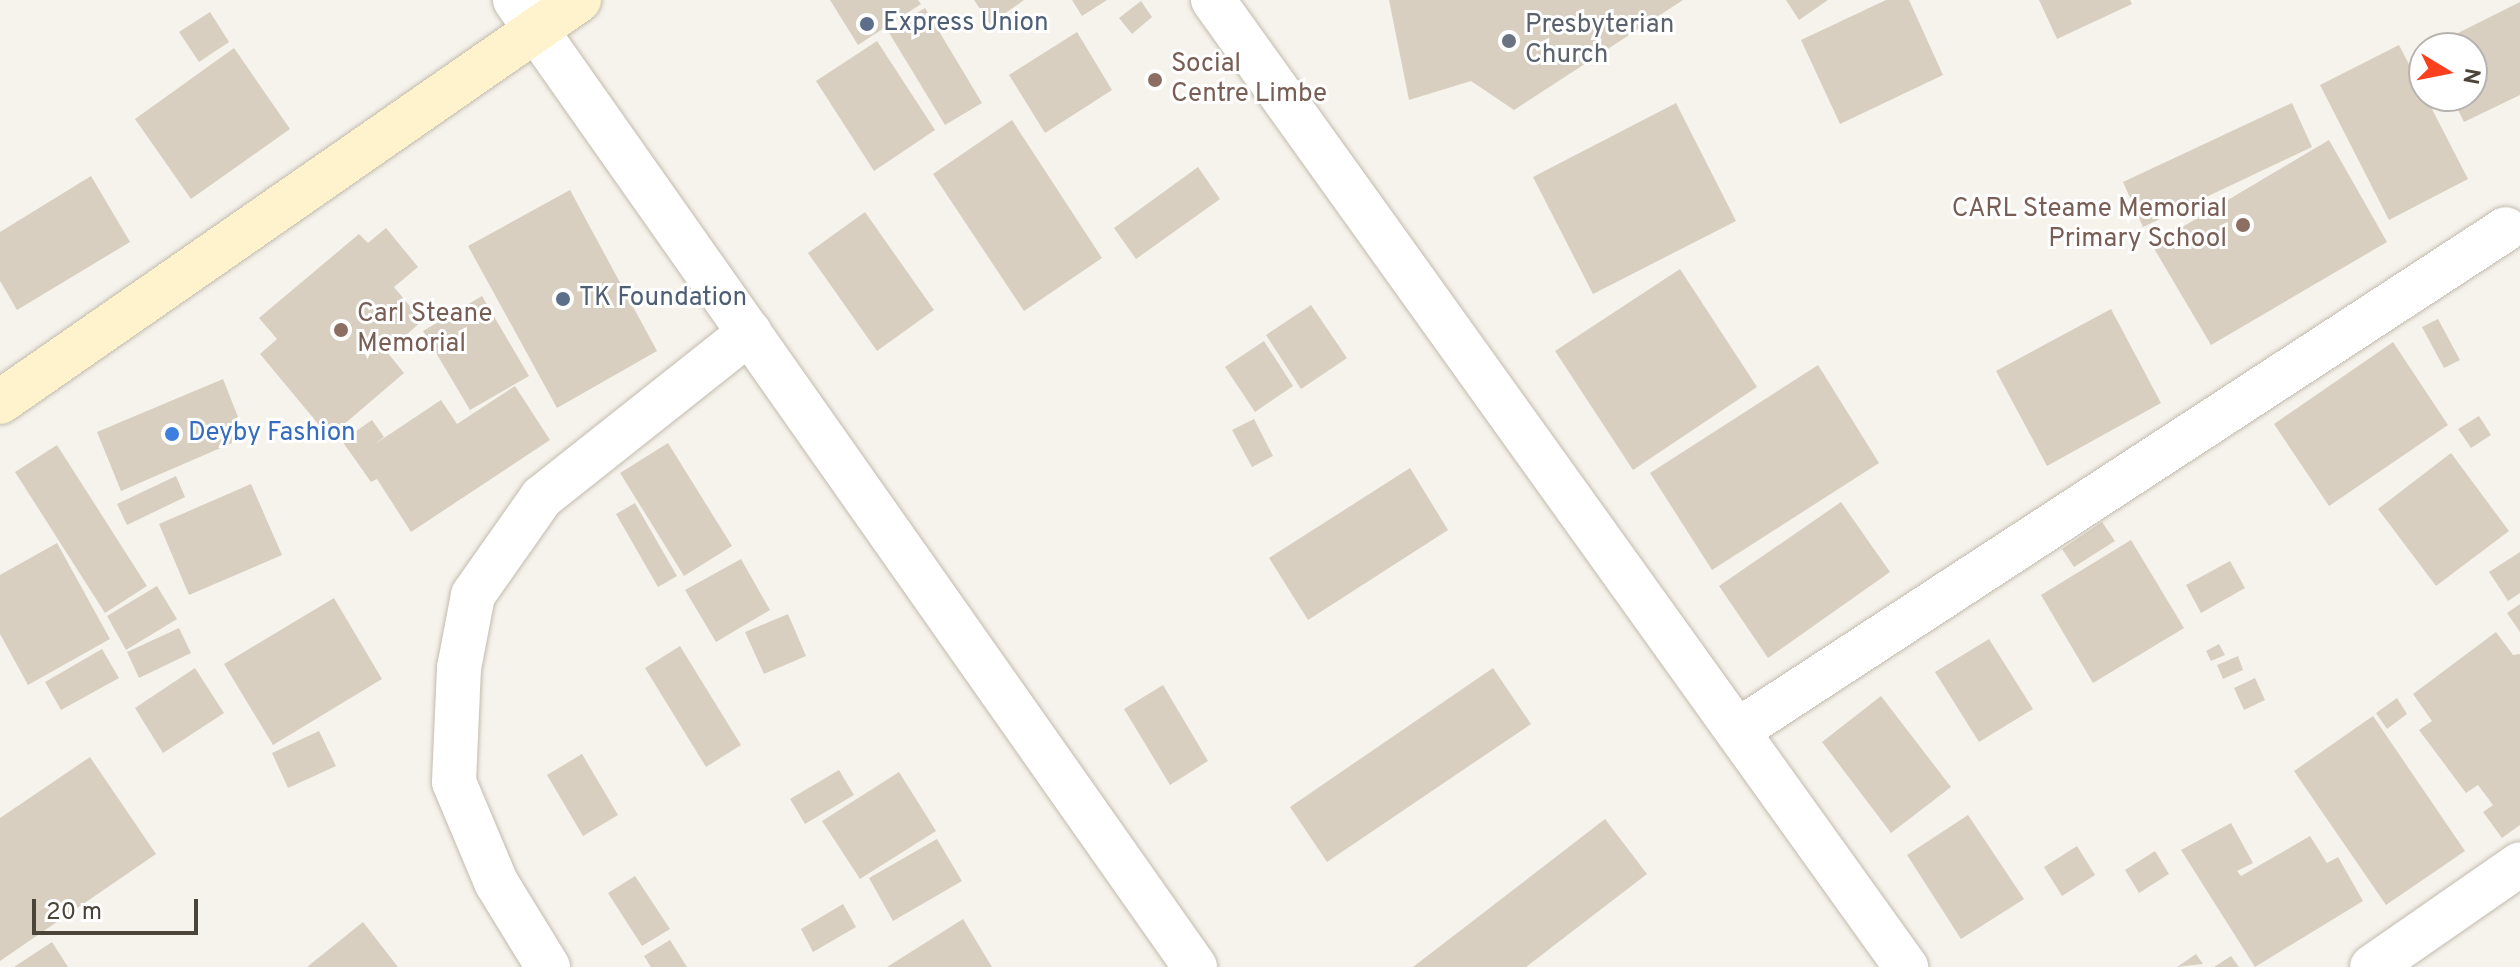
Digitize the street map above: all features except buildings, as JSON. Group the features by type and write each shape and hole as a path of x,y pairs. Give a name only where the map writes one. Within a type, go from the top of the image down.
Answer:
{"street":[{"path":"0,402 526,15 579,0"},
{"path":"1213,0 1906,967"},
{"path":"526,15 1195,967"},
{"path":"1737,731 2506,229"},
{"path":"548,967 496,882 454,782 459,668 473,595 542,497 750,332"},
{"path":"2372,967 2520,864"}],"place":[{"name":"Express Union","path":"867,24"},
{"name":"Presbyterian Church","path":"1509,41"},
{"name":"Social Centre Limbe","path":"1155,80"},
{"name":"CARL Steame Memorial Primary School","path":"2243,225"},
{"name":"TK Foundation","path":"563,299"},
{"name":"Carl Steane Memorial","path":"341,330"},
{"name":"Deyby Fashion","path":"172,434"}]}
